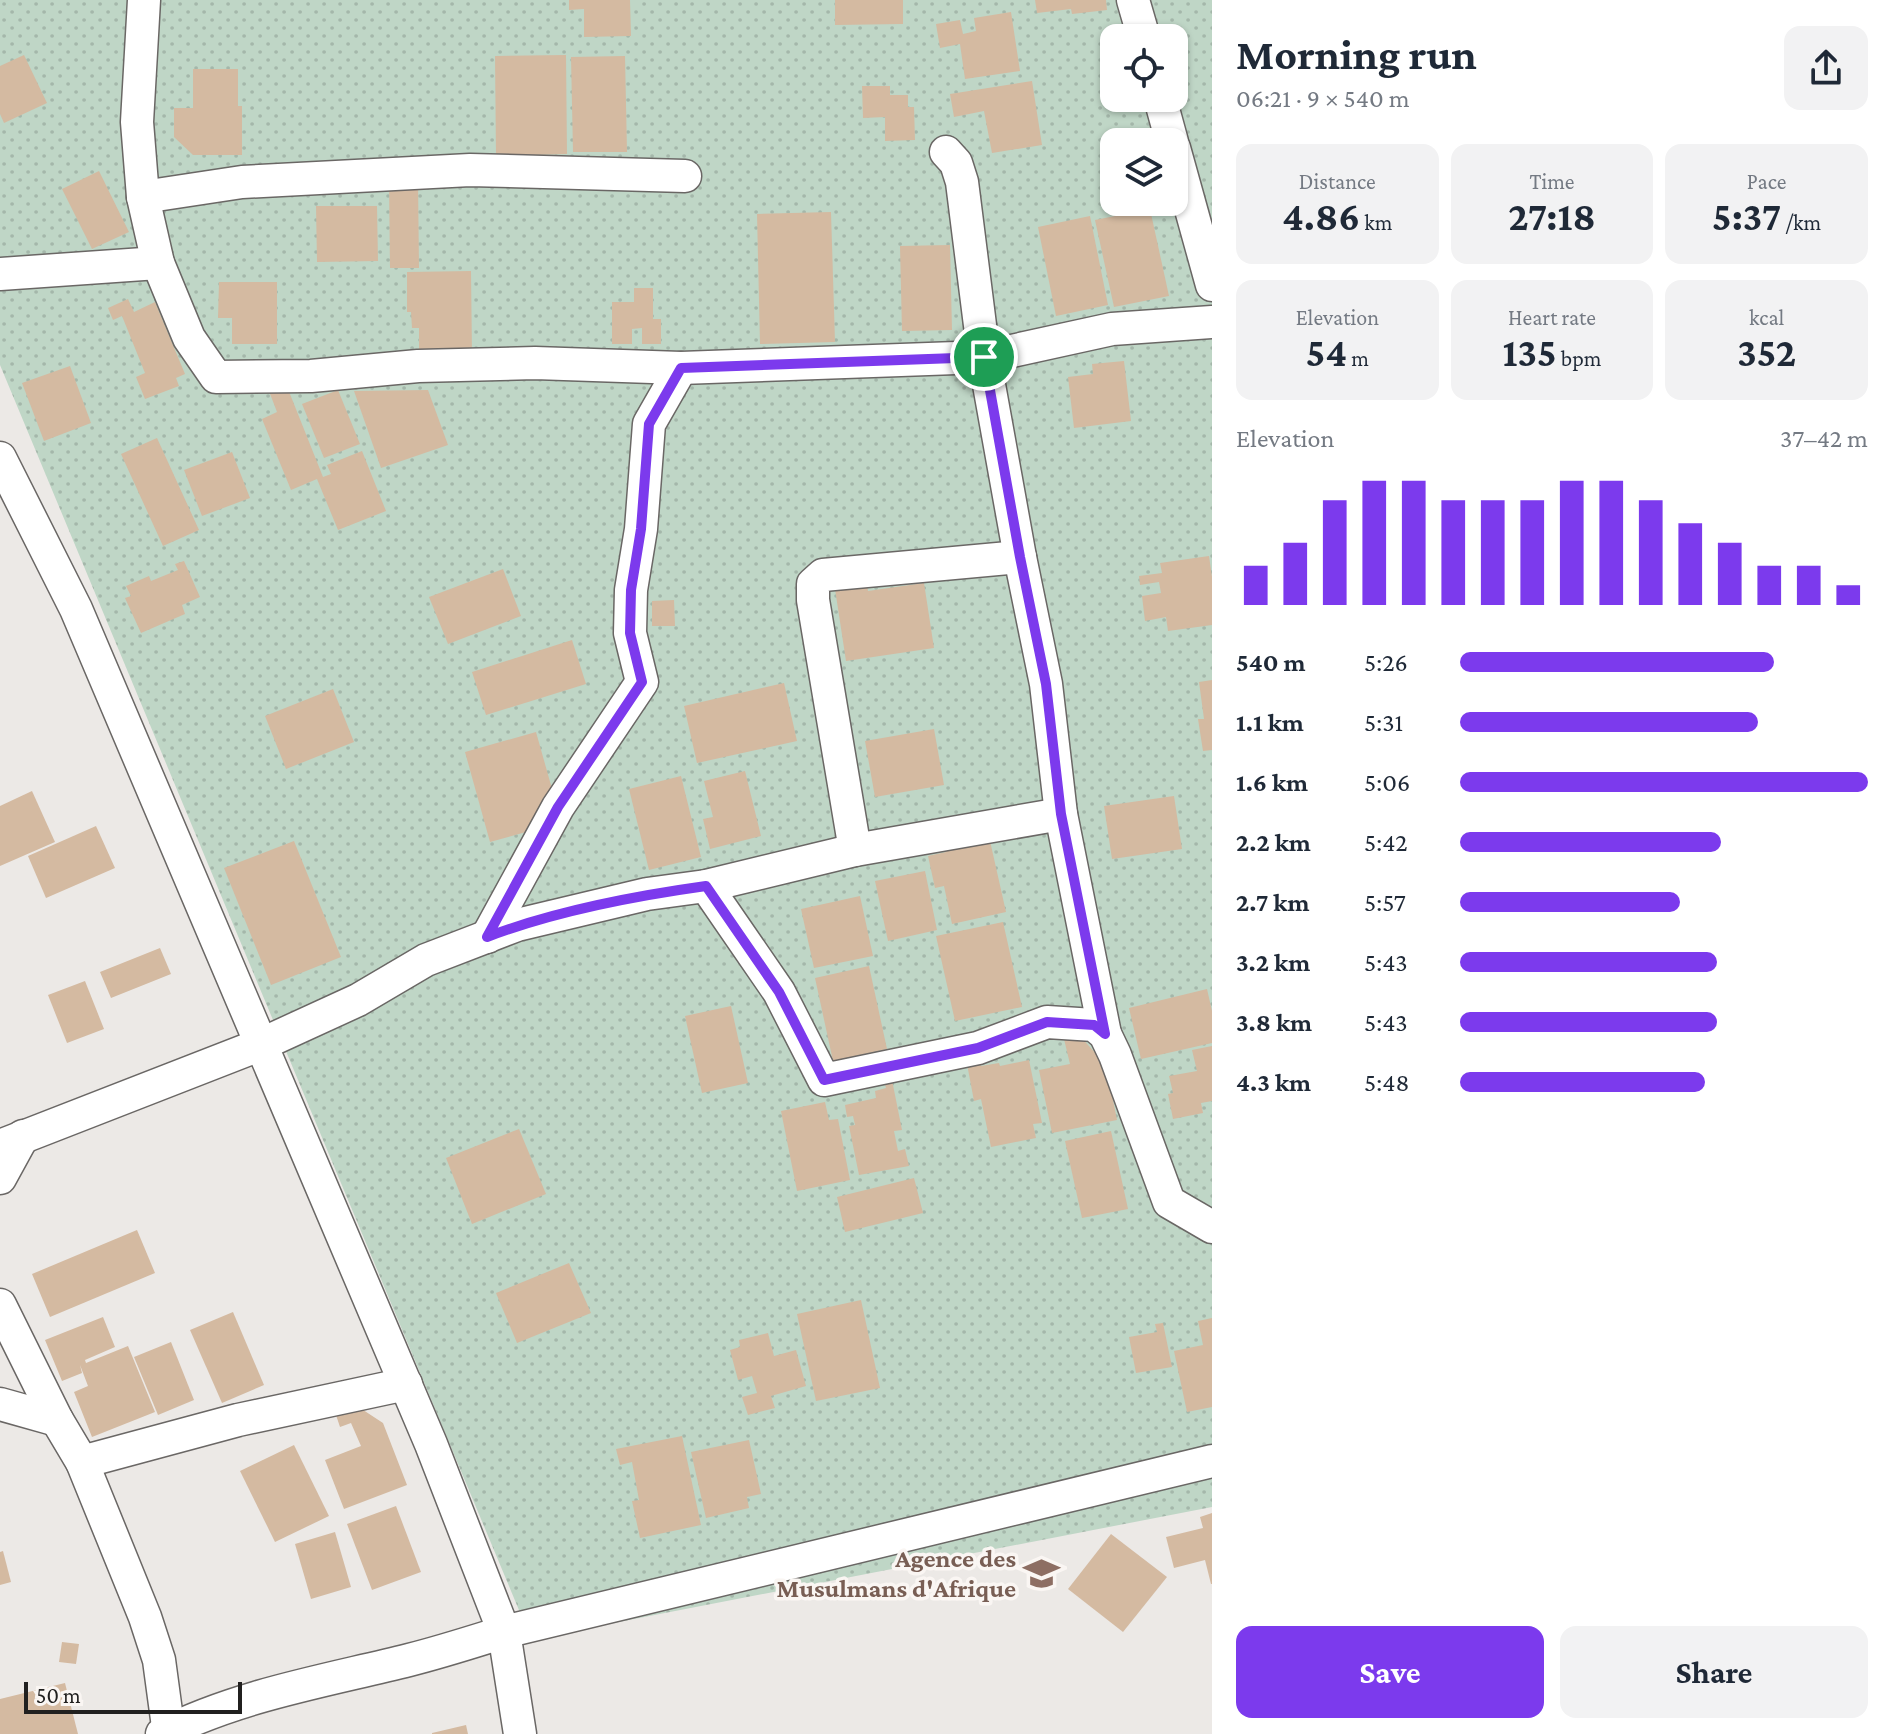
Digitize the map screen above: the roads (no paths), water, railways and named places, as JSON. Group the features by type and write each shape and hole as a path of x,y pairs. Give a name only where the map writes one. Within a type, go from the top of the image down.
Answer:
{"street":[{"path":"144,0 137,122 143,197 158,263 189,338 216,377 311,376 418,366 535,363 681,368 984,357 1112,329 1212,322"},
{"path":"1133,0 1140,24"},
{"path":"946,152 956,163 962,182 984,357 1046,684 1061,814 1105,1034 1169,1202 1212,1227"},
{"path":"143,197 242,182 470,170 685,176"},
{"path":"1188,198 1212,285"},
{"path":"0,274 158,263"},
{"path":"487,937 558,807 642,682 630,633 631,590 641,529 649,424 681,368"},
{"path":"0,458 76,609 431,1444 504,1632 520,1734"},
{"path":"855,850 813,600 813,584 823,575 1020,557"},
{"path":"0,1178 11,1141 262,1044 358,1000 426,960 517,925 647,894 706,886 855,850 1061,814"},
{"path":"706,886 779,992 824,1080 978,1048 1047,1022 1094,1025 1105,1034"},
{"path":"0,1305 57,1420 82,1462 154,1639 167,1733 219,1709 261,1696 412,1659 504,1632 1212,1461"},
{"path":"82,1462 238,1420 406,1384"},
{"path":"0,1404 57,1420"}],"place":[{"name":"Agence des Musulmans d'Afrique","path":"1042,1573"}]}
